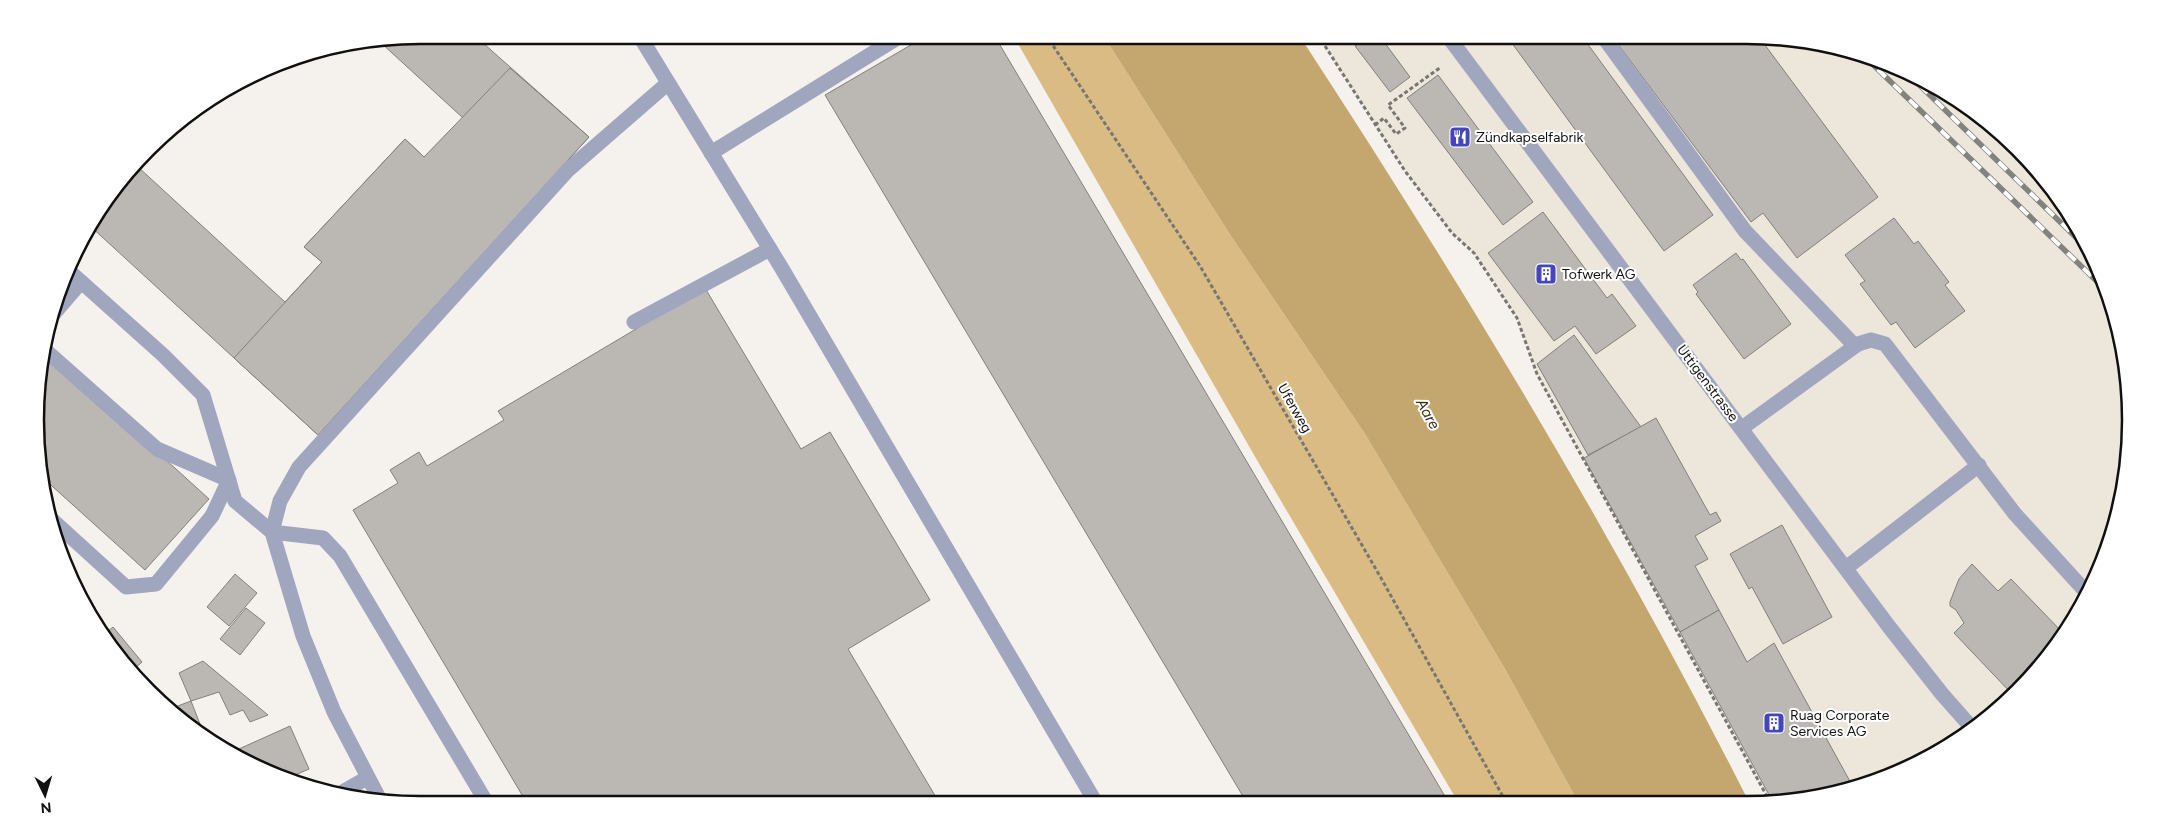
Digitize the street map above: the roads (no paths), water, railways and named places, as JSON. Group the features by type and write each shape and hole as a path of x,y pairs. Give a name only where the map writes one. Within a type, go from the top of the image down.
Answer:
{"street":[{"path":"644,44 770,249 1092,796"},
{"path":"711,153 887,44"},
{"name":"Uttigenstrasse","path":"1454,44 1846,568 1942,694 1968,723"},
{"path":"1609,44 1745,231 1856,346"},
{"path":"376,793 334,712 303,636 272,532 280,501 299,467 568,170 668,83"},
{"path":"634,322 770,249"},
{"path":"73,274 163,355 203,395 235,500 272,532 323,538 340,556 483,796"},
{"path":"63,303 81,282"},
{"path":"1742,428 1856,346 1871,340 1885,344 2015,514 2082,588"},
{"path":"50,354 158,449 229,480"},
{"path":"1846,568 1979,466"},
{"path":"60,527 126,587 156,584 212,516 229,480"},
{"path":"348,789 367,778"}],"water":[{"name":"Aare","path":"1109,44 1305,44 1419,222 1534,412 1645,605 1746,796 1575,796 1505,669 1365,434 1229,233"}],"railway":[{"path":"1875,67 2095,280"},
{"path":"1923,89 2073,235"}],"place":[{"name":"Zündkapselfabrik","path":"1460,137"},
{"name":"Tofwerk AG","path":"1546,274"},
{"name":"Ruag Corporate Services AG","path":"1774,723"}]}
